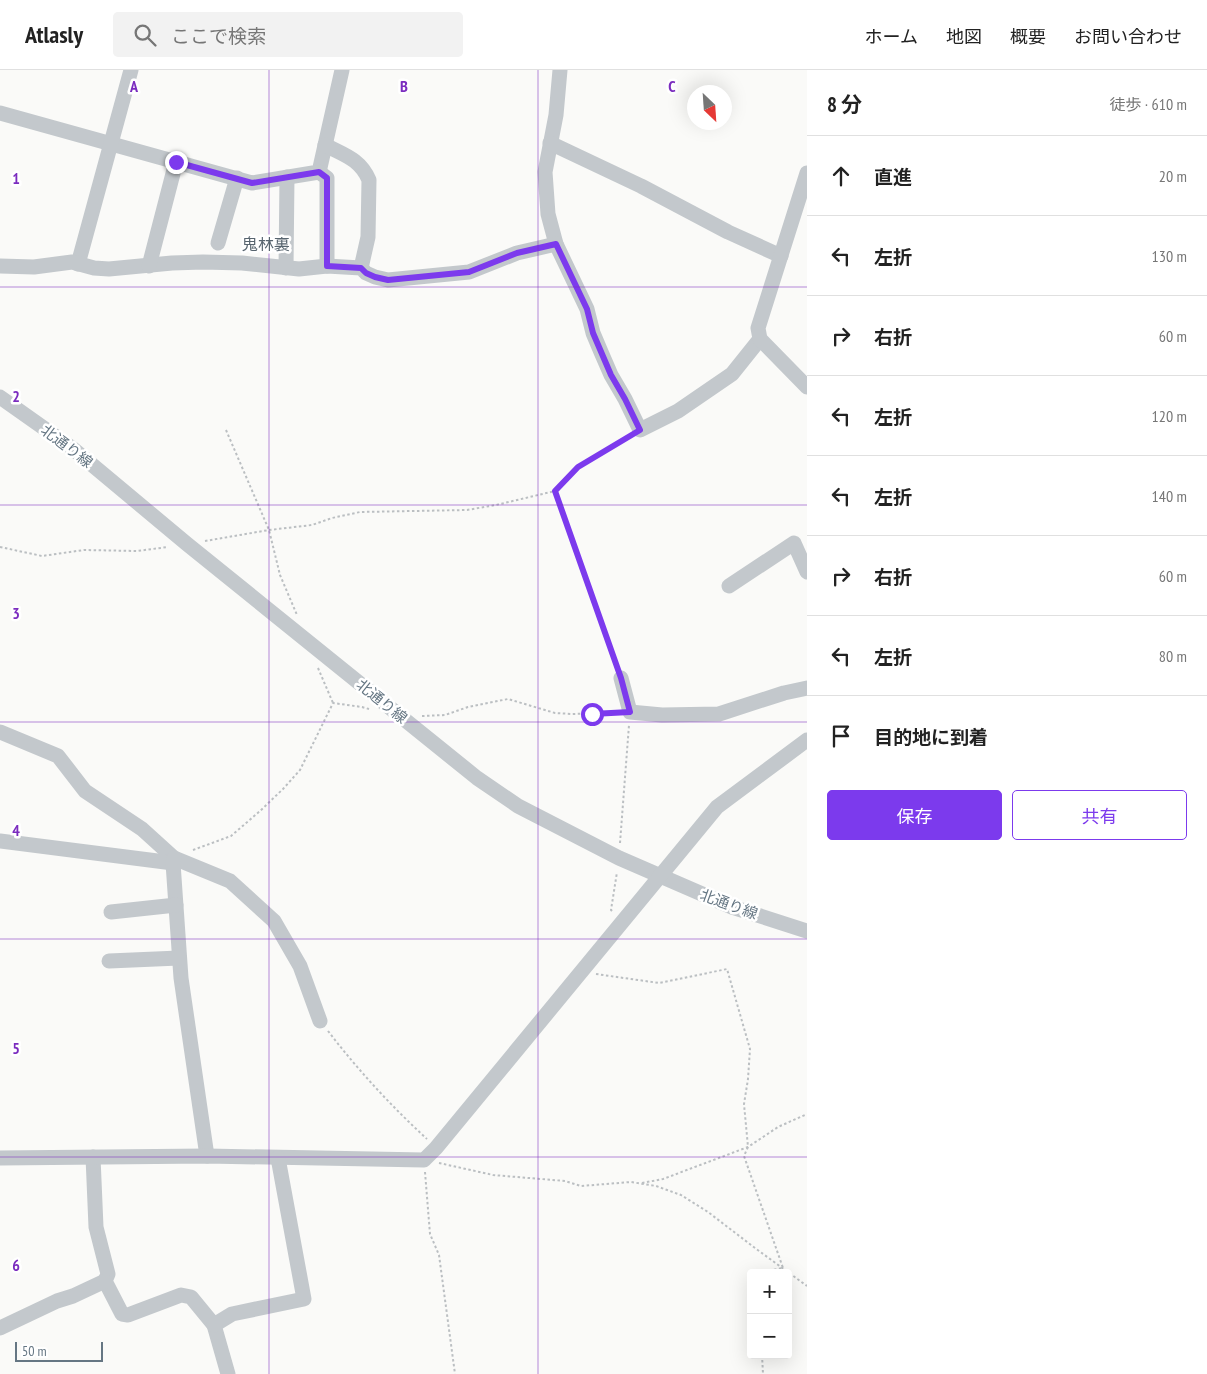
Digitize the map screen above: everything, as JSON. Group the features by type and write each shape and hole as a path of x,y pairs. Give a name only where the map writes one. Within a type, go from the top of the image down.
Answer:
{"street":[{"path":"78,264 131,70"},
{"path":"319,172 342,70"},
{"path":"560,70 556,115 545,172 548,214 556,244 587,309 593,333 640,430 678,411 732,374 760,339"},
{"path":"0,113 252,183 319,172 327,178 327,266"},
{"path":"550,143 641,186 728,232 782,256"},
{"path":"325,145 360,164 369,180 368,237 361,268"},
{"path":"149,266 176,162"},
{"path":"807,173 758,328 760,339 807,387"},
{"path":"286,177 286,268"},
{"path":"218,242 237,178"},
{"path":"0,266 34,267 72,262 94,268 109,269 203,262 300,269 327,266 361,268 366,273 375,277 388,280 469,272 517,253 556,244"},
{"name":"北通り線","path":"0,397 72,448 187,544 476,778 518,806 660,877 732,907 807,931"},
{"path":"729,586 794,543 807,572"},
{"path":"621,678 630,712 662,715 719,714 784,693 807,688"},
{"path":"0,732 58,756 85,791 142,828 173,860 181,978 207,1156"},
{"path":"0,1158 207,1156 424,1160 436,1148 718,807 807,740"},
{"path":"0,841 173,860 230,881 274,921 300,966 320,1021"},
{"path":"111,912 176,905"},
{"path":"109,961 179,958"},
{"path":"0,1328 58,1300 72,1296 105,1281 108,1274 96,1228 93,1157"},
{"path":"214,1325 232,1314 304,1299 278,1158"},
{"path":"105,1281 122,1314 128,1315 181,1295 190,1297 214,1325 228,1374"}],"path":[{"path":"226,430 269,530 280,575 307,640"},
{"path":"0,547 42,556 84,550 137,551 312,525 332,518 360,512 467,510 496,505 555,491 578,467 640,430"},
{"path":"555,491 621,678"},
{"path":"173,860 231,836 277,795 300,770 333,703 318,667"},
{"path":"401,716 445,715 468,707 508,699 555,713 630,712 619,858 611,910 623,921"},
{"path":"333,703 369,709"},
{"path":"582,972 659,983 727,969 750,1049 744,1104 748,1147 744,1156 783,1268"},
{"path":"320,1021 350,1060 394,1109 436,1148"},
{"path":"638,1183 663,1179 748,1147 778,1127 807,1114"},
{"path":"455,1374 439,1255 430,1234 424,1160 493,1175 564,1181 581,1186 631,1182 656,1186 681,1195 708,1212 807,1286"},
{"path":"778,1269 783,1268"},
{"path":"762,1359 763,1374"}],"district":[{"name":"鬼林裏","path":"266,244"}],"route":[{"path":"176,162 252,183 319,172 327,178 327,266 361,268 366,273 375,277 388,280 469,272 517,253 556,244 587,309 593,333 611,375 640,430 578,467 555,491 621,678 630,712 592,714"}]}
